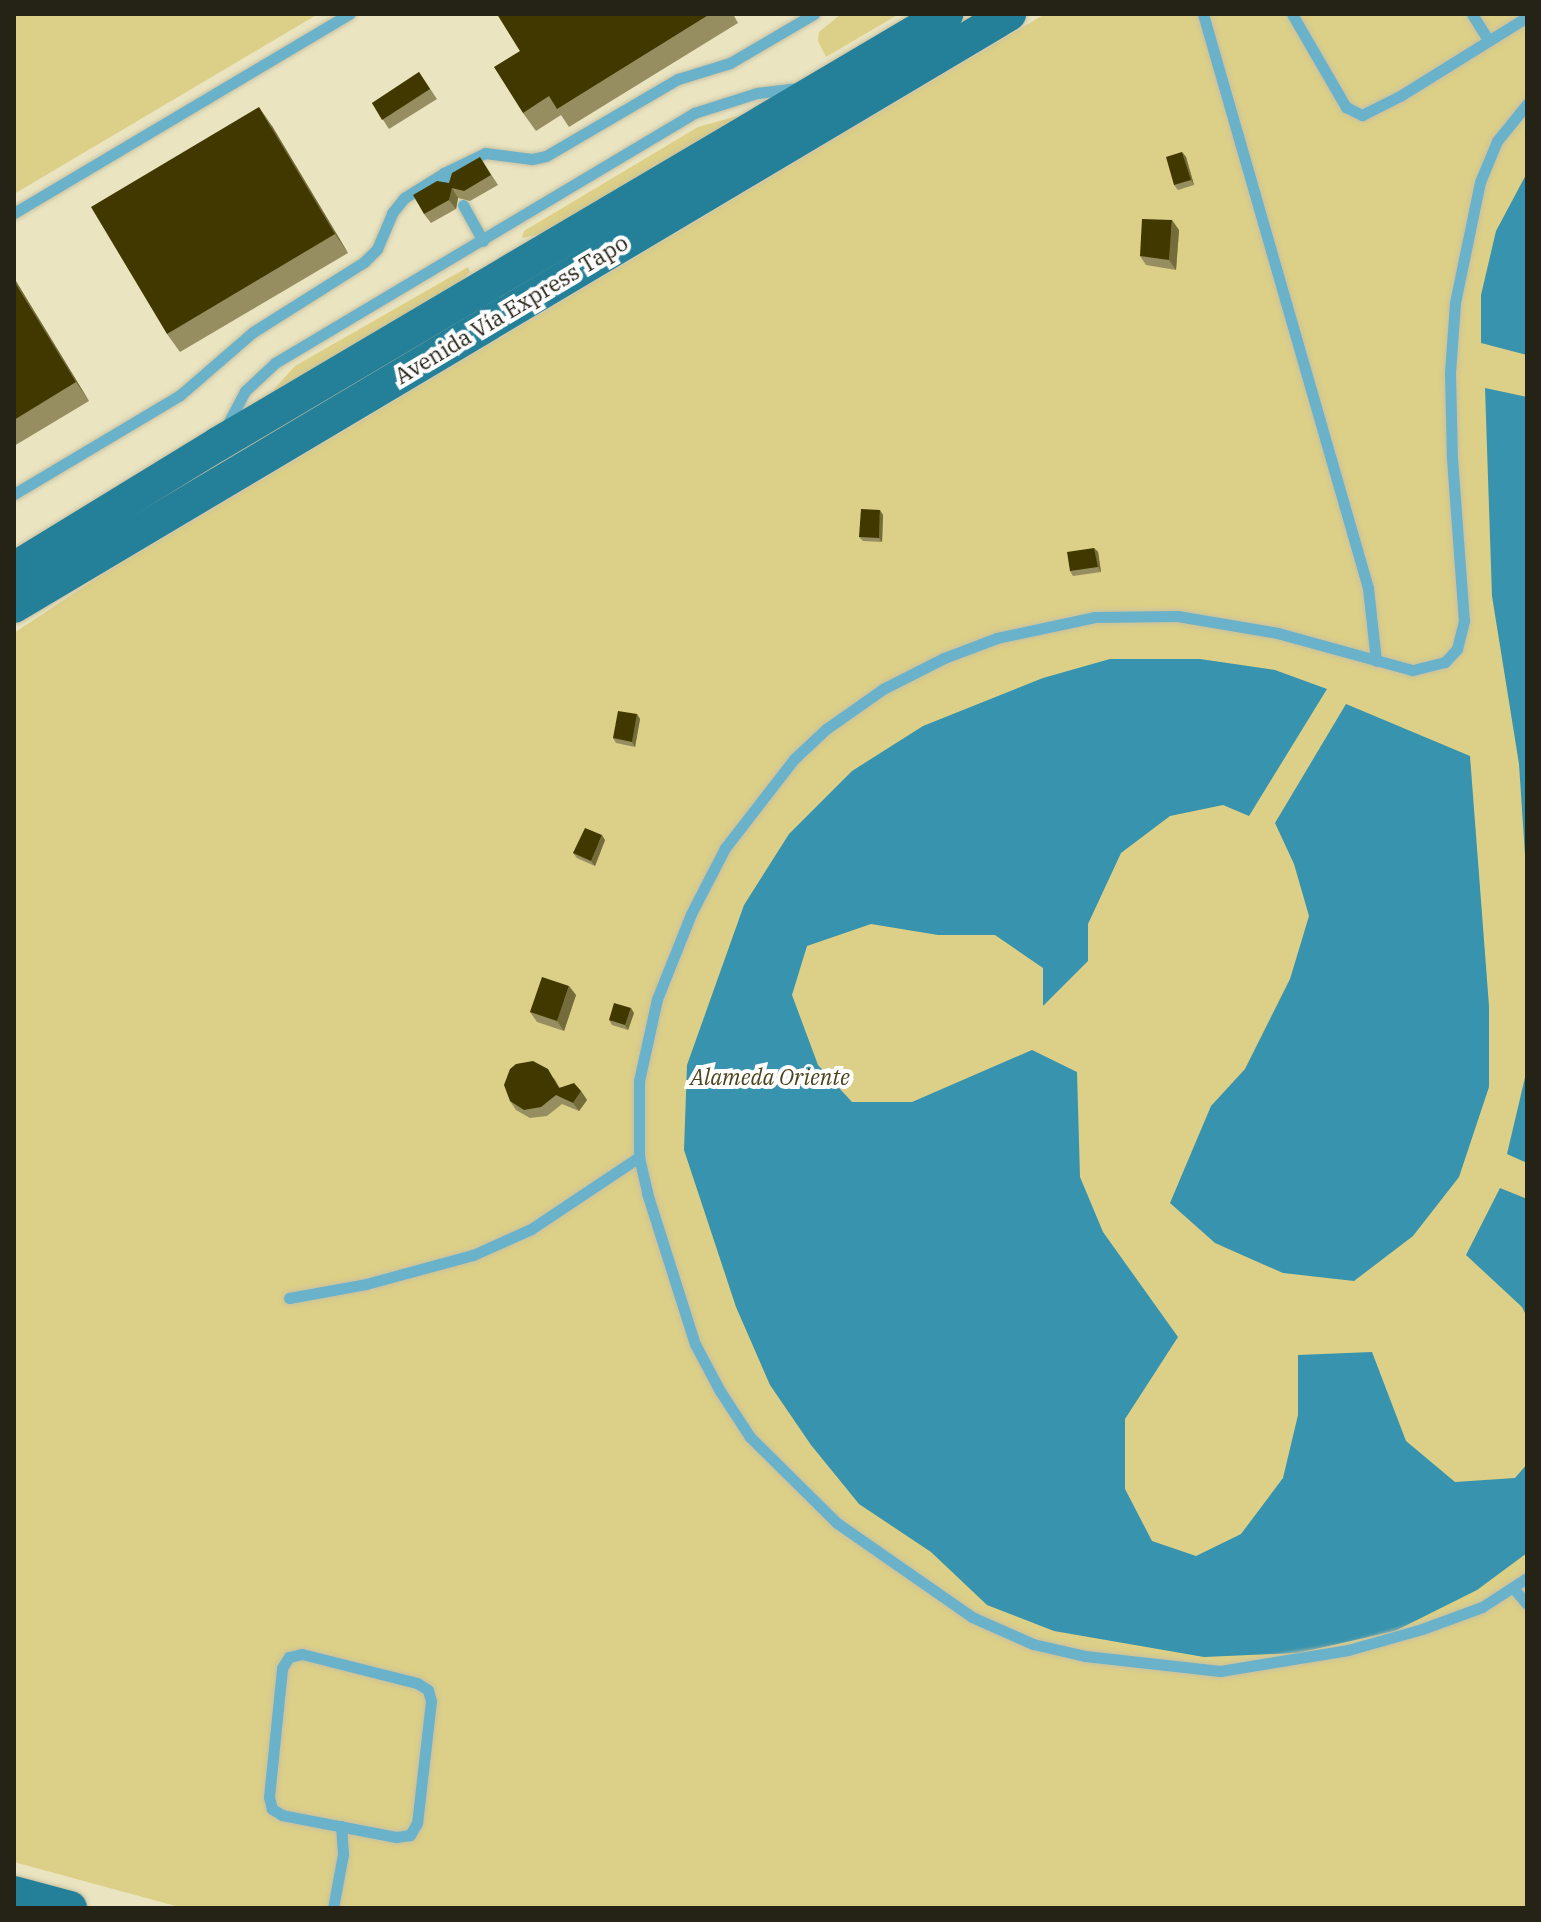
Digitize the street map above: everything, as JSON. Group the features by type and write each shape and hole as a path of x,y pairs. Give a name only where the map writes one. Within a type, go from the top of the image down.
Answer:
{"main road":[{"name":"Avenida Vía Express Tapo","path":"14,569 218,444 946,14"},
{"name":"Avenida Vía Express Tapo","path":"14,606 1009,14"},
{"path":"14,1893 70,1908"}],"lane":[{"path":"14,213 349,14"},
{"path":"14,494 180,395 253,332 364,262 377,249 392,213 404,198 444,173 485,153 532,159 546,156 678,79 730,63 814,14"},
{"path":"1203,14 1368,588 1376,661"},
{"path":"1292,14 1346,107 1356,114 1368,113 1400,96 1527,17"},
{"path":"1472,14 1488,40"},
{"path":"218,444 245,391 275,363 694,113 757,93 826,85"},
{"path":"1527,104 1497,141 1480,182 1455,303 1450,373 1452,458 1463,637 1457,649 1445,662 1412,670 1278,633 1177,616 1095,617 997,638 944,658 883,689 826,729 794,759 763,795 711,874 691,914 657,999 639,1081 639,1157 662,1247 695,1344 720,1391 750,1437 837,1523 972,1617 1033,1644 1085,1656 1220,1671 1348,1650 1482,1607 1527,1578"},
{"path":"444,173 451,186"},
{"path":"463,205 483,241"},
{"path":"289,1298 366,1284 473,1255 531,1229 639,1157"},
{"path":"1514,1589 1527,1604"},
{"path":"295,1654 417,1683 430,1695 415,1830 396,1837 341,1826 282,1815 269,1803 282,1668 295,1654"},
{"path":"333,1908 343,1854 341,1826"}],"green space":[{"path":"14,14 318,14 14,194"},
{"path":"841,14 899,14 826,57 818,41 819,32"},
{"name":"Alameda Oriente","path":"1045,14 1527,14 1527,1908 183,1908 14,1862 14,633 100,576"},
{"path":"745,114 547,233 522,238 524,231 698,127"},
{"path":"468,267 470,272 438,303 266,398 295,366"}],"water":[{"path":"1527,173 1527,355 1481,343 1481,295 1496,231"},
{"path":"1485,388 1527,397 1527,885 1519,764 1492,596"},
{"path":"1110,659 1200,659 1275,670 1327,689 1249,816 1223,805 1170,816 1121,853 1088,924 1088,961 1043,1006 1043,968 995,935 938,935 871,924 807,946 792,995 818,1065 852,1102 912,1102 1032,1050 1077,1072 1080,1177 1103,1232 1178,1337 1125,1419 1125,1489 1152,1541 1196,1556 1241,1534 1283,1478 1298,1415 1298,1355 1372,1352 1406,1441 1455,1482 1515,1478 1527,1464 1527,1553 1477,1590 1395,1631 1298,1653 1204,1657 1054,1631 987,1605 931,1552 859,1504 811,1445 770,1385 736,1307 684,1150 687,1065 744,905 789,834 852,771 923,726 1043,678"},
{"path":"1346,704 1470,756 1489,1006 1489,1087 1459,1177 1413,1236 1354,1281 1283,1273 1215,1243 1170,1203 1211,1106 1245,1069 1290,979 1309,916 1294,864 1275,823"},
{"path":"1527,1069 1527,1163 1507,1154"},
{"path":"1500,1188 1527,1199 1527,1317 1522,1307 1466,1255"}],"building":[{"path":"497,14 710,14 557,109 549,96 523,113 494,67 520,51"},
{"path":"419,72 430,89 382,120 372,103"},
{"path":"259,107 335,234 167,334 91,207"},
{"path":"1182,152 1191,180 1174,185 1166,157"},
{"path":"480,157 491,175 464,191 452,188 449,200 424,214 413,195 437,181 449,183 452,173"},
{"path":"1142,219 1172,220 1169,260 1140,256"},
{"path":"14,281 76,382 14,420"},
{"path":"861,509 880,510 879,538 859,537"},
{"path":"1094,548 1098,567 1070,571 1067,552"},
{"path":"618,711 637,714 632,742 613,738"},
{"path":"585,828 602,835 591,861 573,853"},
{"path":"542,977 569,986 557,1021 530,1012"},
{"path":"614,1003 631,1008 625,1025 609,1020"},
{"path":"533,1061 548,1069 559,1088 574,1083 581,1091 573,1103 556,1095 541,1107 524,1110 510,1101 504,1085 510,1069 516,1064"}]}
